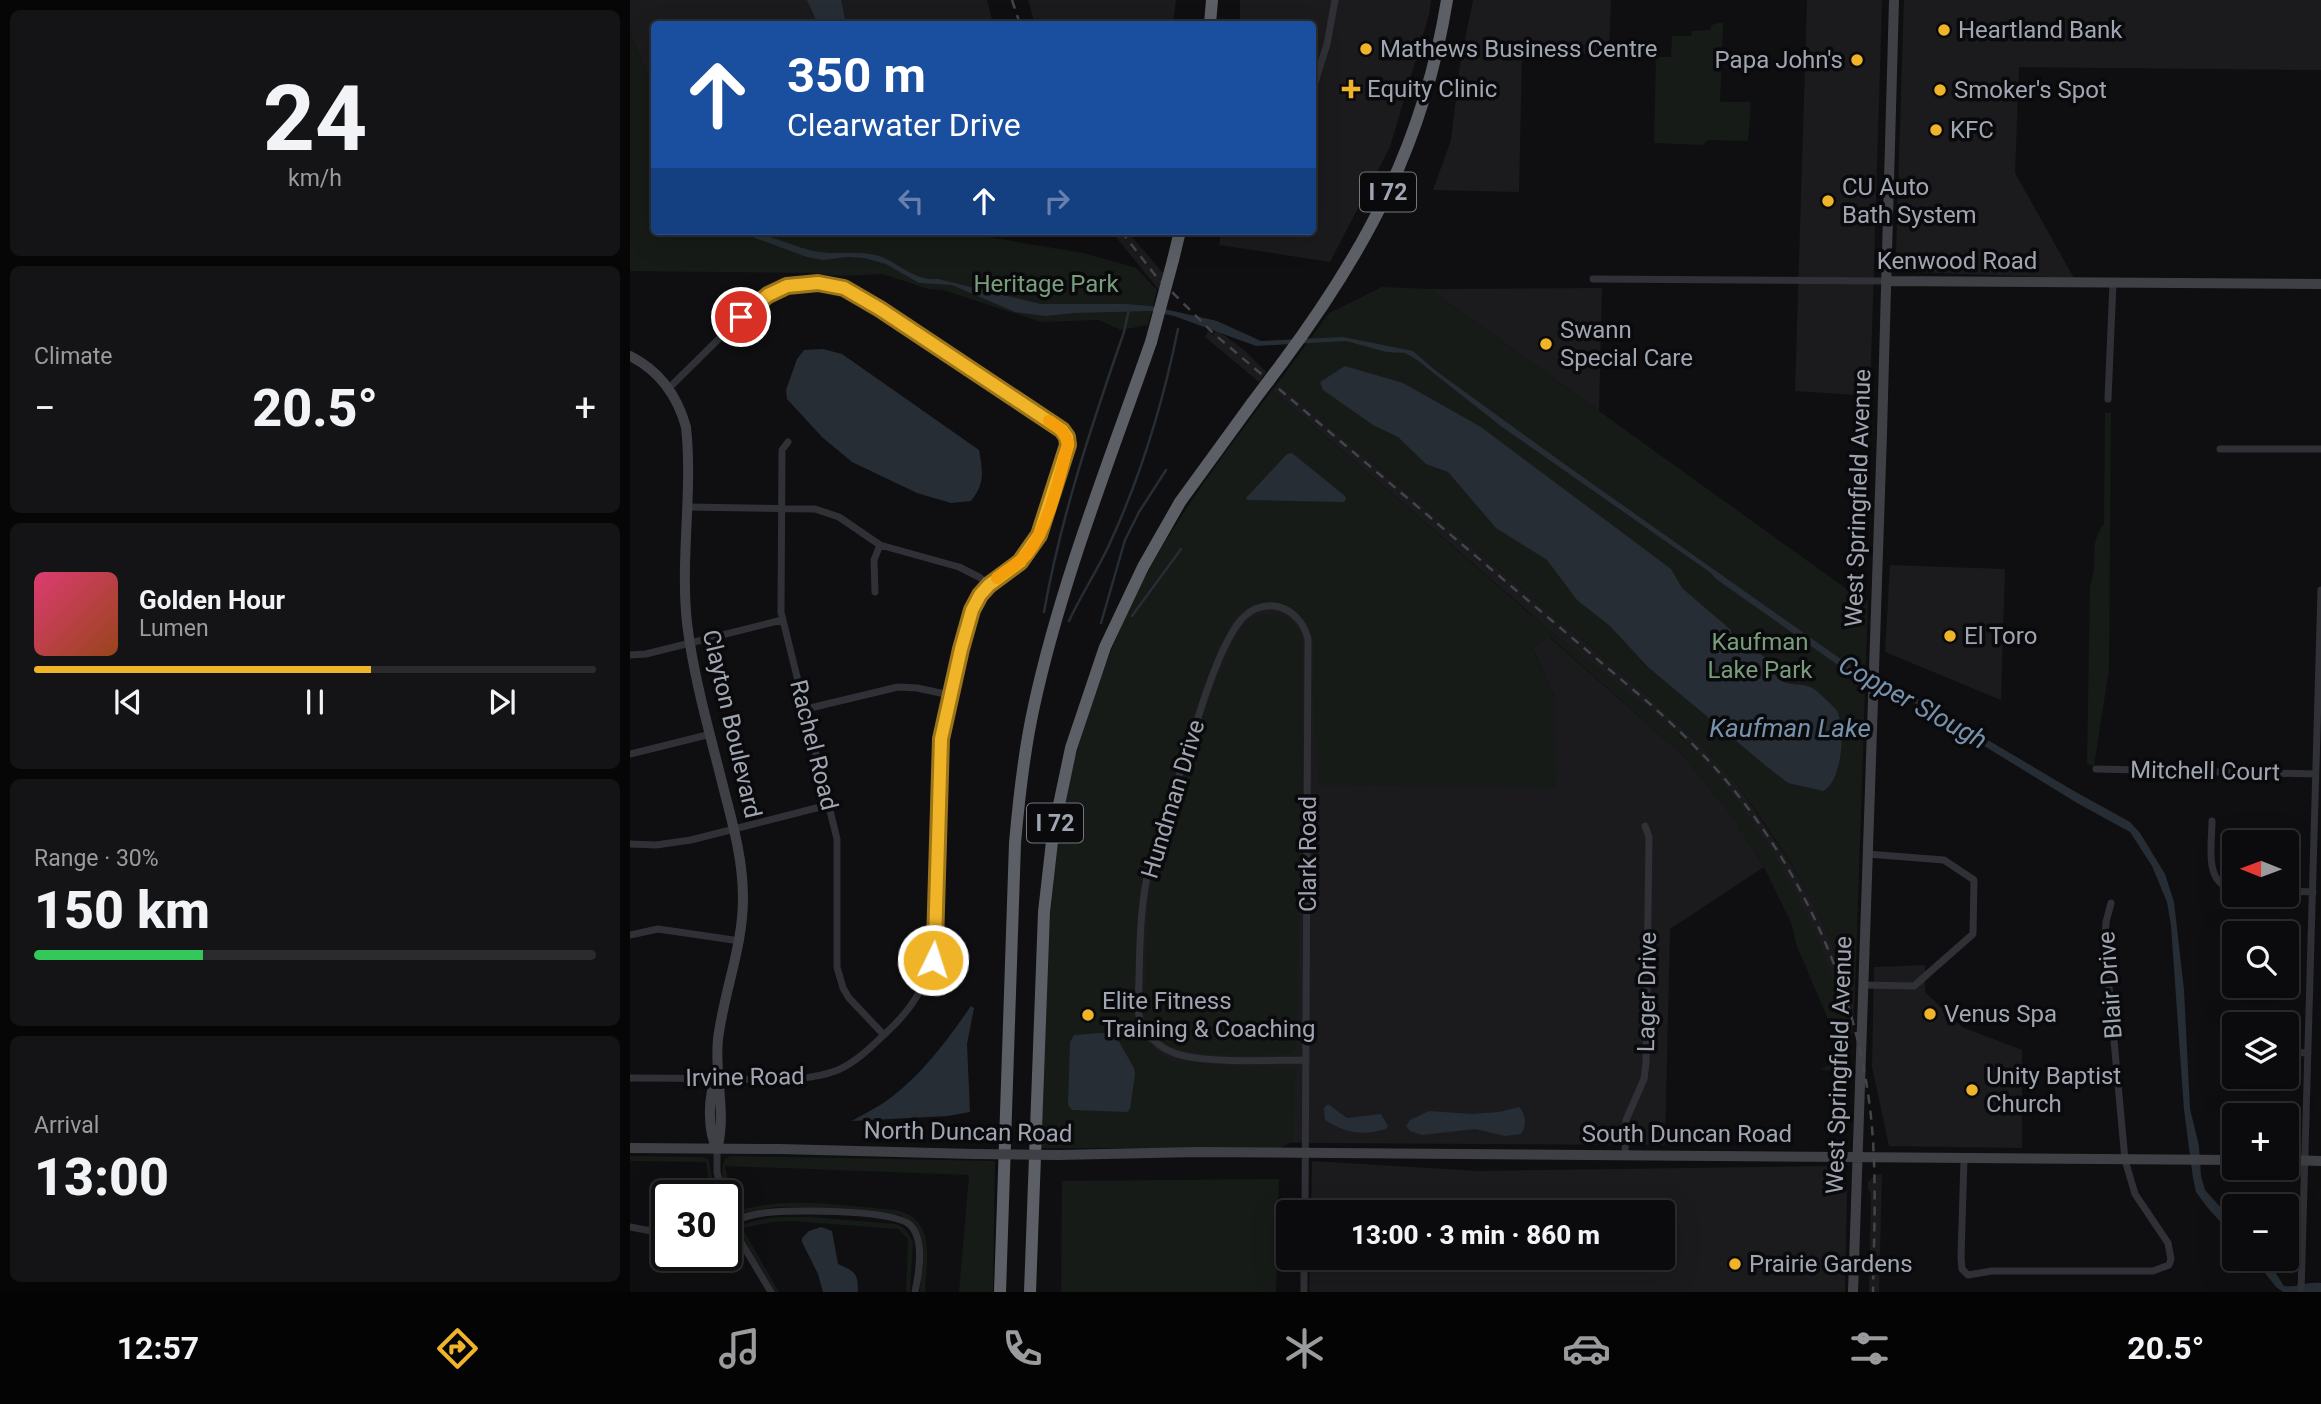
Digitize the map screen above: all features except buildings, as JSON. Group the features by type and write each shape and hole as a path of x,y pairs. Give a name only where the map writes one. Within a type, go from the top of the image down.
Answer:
{"highway":[{"path":"1210,21 1212,0"},
{"name":"I 72","path":"1030,1292 1044,912 1053,833 1071,748 1097,669 1119,615 1143,567 1180,502 1330,298 1394,180 1424,99 1447,0"},
{"path":"1000,1292 1015,843 1021,776 1034,706 1051,638 1151,342 1179,235"}],"main road":[{"name":"West Springfield Avenue","path":"1853,1292 1894,0"},
{"name":"Kenwood Road","path":"1886,281 2321,284"},
{"name":"Clayton Boulevard","path":"630,356 654,371 669,388 685,427 686,605 690,643 734,829 742,877 740,941 721,1020 717,1078 711,1088 711,1138 717,1149"},
{"name":"North Duncan Road","path":"630,1148 1058,1155 1306,1152"},
{"name":"South Duncan Road","path":"1306,1152 2222,1160"},
{"path":"2299,1161 2321,1161"}],"street":[{"path":"1316,79 1327,44 1335,0"},
{"name":"Kenwood Road","path":"1593,279 1886,281"},
{"path":"669,388 754,305 777,289 808,283 834,285 853,292 880,309 1062,430 1067,437 1068,445 1039,535 1020,562 989,585 959,567 880,545 830,513 803,507 687,507"},
{"path":"2108,399 2113,283"},
{"name":"Rachel Road","path":"788,442 782,450 782,620 806,709 838,849 836,957 839,976 857,1008 884,1035"},
{"path":"2220,449 2321,449"},
{"path":"875,592 874,560 880,545"},
{"name":"Irvine Road","path":"630,1078 804,1078 836,1070 856,1059 884,1035 917,999 933,960 935,943 940,751 943,727 972,610 989,585"},
{"path":"2301,1292 2321,590"},
{"name":"Clark Road","path":"1244,615 1265,606 1282,607 1302,622 1308,639 1305,1200"},
{"name":"Hundman Drive","path":"1244,615 1235,626 1223,651 1203,704 1149,870 1140,944 1139,1016 1146,1031 1158,1044 1183,1056 1306,1060"},
{"path":"630,655 646,654 782,620"},
{"path":"806,709 898,688 917,688 950,695"},
{"path":"630,754 711,734"},
{"name":"Mitchell Court","path":"2096,769 2315,774"},
{"path":"630,844 672,844 828,804"},
{"path":"2212,821 2214,875 2222,886"},
{"name":"Lager Drive","path":"1625,1155 1626,1120 1644,1079 1646,1063 1649,837 1645,826"},
{"path":"1863,985 1914,986 1973,934 1974,880 1944,860 1867,854"},
{"path":"2300,891 2312,891"},
{"name":"Blair Drive","path":"1964,1159 1961,1257 1962,1269 1968,1275 1992,1271 2153,1271 2169,1265 2171,1259 2168,1243 2135,1194 2125,1160 2105,943 2106,922 2111,903"},
{"path":"630,935 658,929 740,941"},
{"path":"2299,1053 2308,1053"},
{"path":"717,1149 719,1180"},
{"path":"742,1219 757,1214 796,1210 898,1218 913,1227 919,1240 915,1292"},
{"path":"630,1227 651,1231"},
{"path":"742,1244 771,1292"},
{"path":"1304,1270 1304,1292"}],"shaded area":[{"path":"630,0 987,0 992,21 651,21 651,83 630,33"},
{"path":"1028,0 1176,0 1173,21 1034,21"},
{"path":"1240,0 1431,0 1429,15 1390,147 1330,262 1219,245 1220,235 1316,235 1316,21 1240,21"},
{"path":"1473,0 1611,0 1609,54 1522,54 1519,192 1433,190 1451,140 1460,64"},
{"path":"1807,0 1881,0 1882,3 1870,396 1795,391"},
{"path":"1904,0 2321,0 2321,70 2019,67 2015,173 2074,278 1909,272 1900,265 1896,253"},
{"path":"1114,235 1130,235 1163,273 1159,290"},
{"path":"1602,288 1599,411 1429,289"},
{"path":"1217,330 1244,350 1266,372 1259,382 1205,337 1208,331 1212,335"},
{"path":"1278,383 1646,694 1702,746 1736,783 1792,866 1813,903 1846,984 1855,994 1851,1049 1845,1047 1844,1031 1833,986 1820,946 1765,841 1734,797 1684,739 1552,632 1272,390"},
{"path":"1206,517 1555,697 1532,647 1549,637 1684,756 1734,818 1764,867 1670,929 1665,1145 1053,1138"},
{"path":"1890,565 2005,569 2001,700 1885,652"},
{"path":"1925,965 1925,992 1962,1027 2022,1050 2022,1148 1889,1146 1872,1067 1874,967"},
{"path":"1312,1161 1479,1171 1832,1166 1842,1175 1847,1192 1845,1292 1309,1292 1310,1270 1675,1270 1675,1200 1311,1200"},
{"path":"1882,1174 1879,1292 1869,1292 1871,1194 1868,1182 1876,1175"}],"green space":[{"path":"1723,23 1720,102 1751,102 1748,141 1709,140 1702,145 1654,143 1656,57 1671,57 1672,36 1691,36 1692,31 1710,30 1712,25"},
{"name":"Heritage Park","path":"630,33 651,83 651,235 976,235 1084,253 1136,268 1157,290 1148,325 1121,330 1099,320 1041,322 943,290 928,289 883,274 839,276 816,273 630,271"},
{"name":"Kaufman Lake Park","path":"1382,287 1429,289 1862,600 1868,600 1855,994 1846,984 1831,942 1792,865 1736,783 1702,746 1646,694 1278,383 1329,313"},
{"path":"1272,390 1528,612 1665,722 1710,767 1764,840 1790,881 1811,924 1829,968 1841,1009 1845,1047 1851,1049 1849,1074 1820,1069 1834,1061 1839,1045 1796,944 1792,925 1764,867 1734,818 1684,756 1550,637 1532,647 1555,697 1556,788 1318,785 1313,688 1314,642 1309,624 1287,606 1276,602 1251,605 1238,613 1215,658 1190,722 1142,882 1133,1013 1142,1036 1159,1054 1172,1060 1295,1069 1293,1139 1280,1148 1040,1148 1051,905 1061,825 1080,740 1109,656 1132,603 1162,547 1197,493"},
{"path":"2105,413 2111,413 2109,669 2094,766 2087,764 2090,585 2096,539 2104,524"},
{"path":"1263,614 1278,615 1294,623 1302,641 1303,789 1299,852 1297,1048 1290,1054 1202,1053 1170,1046 1160,1040 1153,1033 1146,1017 1144,998 1151,891 1161,848 1214,687 1243,626 1249,619"},
{"path":"630,1156 703,1157 709,1160 712,1180 709,1180 706,1162 630,1161"},
{"path":"730,1156 995,1161 993,1292 959,1292 969,1175 725,1166 728,1180 722,1180 725,1159"},
{"path":"1279,1179 1278,1200 1276,1200 1276,1292 1061,1292 1062,1181"},
{"path":"815,1203 895,1210 908,1214 923,1231 926,1241 925,1292 920,1292 922,1243 919,1232 913,1223 900,1215 776,1207 742,1213 742,1210 774,1204"},
{"path":"784,1217 896,1224 904,1228 913,1241 910,1292 906,1292 908,1239 898,1229 791,1221 742,1228 748,1223"},
{"path":"742,1228 779,1292 775,1292 742,1235"}],"water":[{"path":"807,0 841,0 845,21 817,21"},
{"name":"Copper Slough","path":"747,235 762,235 822,252 871,254 887,259 921,277 1041,304 1151,306 1217,321 1261,341 1343,337 1413,351 1436,371 1570,468 1862,674 1927,704 2130,822 2140,833 2165,874 2174,902 2184,990 2190,1109 2199,1146 2201,1176 2205,1190 2222,1209 2222,1224 2196,1192 2193,1178 2184,1110 2167,902 2152,866 2130,832 2077,803 1916,704 1883,687 1855,677 1502,427 1405,353 1386,352 1346,341 1256,346 1174,316 1150,311 1045,316 1015,312 952,285 919,283 886,264 864,258 823,260 807,257"},
{"path":"823,349 842,354 979,450 982,477 979,489 971,501 951,503 917,493 852,462 822,437 787,399 786,390 797,359 804,350"},
{"name":"Kaufman Lake","path":"1345,366 1403,383 1481,427 1671,569 1682,588 1731,630 1738,649 1765,657 1777,678 1782,681 1809,686 1818,692 1837,711 1840,719 1842,742 1838,766 1829,786 1823,791 1788,783 1766,766 1648,667 1610,626 1577,600 1547,560 1496,528 1448,472 1426,464 1398,437 1373,425 1323,390 1320,382"},
{"path":"1292,453 1345,496 1344,502 1247,500 1287,454"},
{"path":"971,1006 974,1008 967,1044 970,1112 948,1116 852,1121 888,1100 905,1086 945,1042"},
{"path":"1112,1034 1118,1040 1134,1068 1130,1109 1127,1112 1072,1110 1068,1105 1070,1042 1074,1035"},
{"path":"1328,1104 1347,1118 1381,1114 1388,1126 1386,1129 1370,1132 1354,1132 1340,1128 1325,1120 1324,1108"},
{"path":"1519,1107 1525,1120 1521,1134 1505,1136 1475,1129 1422,1135 1410,1131 1406,1126 1410,1120 1429,1111 1472,1114"},
{"path":"821,1227 832,1231 838,1264 854,1274 858,1292 823,1292 818,1274 802,1242 802,1238 809,1231"},
{"path":"2263,1271 2274,1271 2284,1286 2321,1283 2321,1292 2283,1292"}],"waterway":[{"path":"1044,612 1068,505 1129,309"},
{"path":"1069,621 1104,555 1131,493 1158,412 1178,329"},
{"path":"1101,623 1125,540 1166,470"},
{"path":"1132,616 1181,549"}],"railway":[{"path":"1012,0 1019,21"},
{"path":"1124,235 1155,275 1213,333 1671,723 1720,773 1757,820 1782,858 1824,940 1854,1027 1864,1071 1873,1139 1873,1292"}],"slow traffic":[{"path":"997,578 1026,555 1039,535 1044,521 1068,445 1062,430 1049,421"}],"place":[{"name":"Heartland Bank","path":"1944,30"},
{"name":"Mathews Business Centre","path":"1366,49"},
{"name":"Papa John's","path":"1857,60"},
{"name":"Equity Clinic","path":"1351,89"},
{"name":"Smoker's Spot","path":"1940,90"},
{"name":"KFC","path":"1936,130"},
{"name":"CU Auto Bath System","path":"1828,201"},
{"name":"Swann Special Care","path":"1546,344"},
{"name":"El Toro","path":"1950,636"},
{"name":"Venus Spa","path":"1930,1014"},
{"name":"Elite Fitness Training & Coaching","path":"1088,1015"},
{"name":"Unity Baptist Church","path":"1972,1090"},
{"name":"Prairie Gardens","path":"1735,1264"}],"route":[{"path":"741,317 768,295 787,286 818,283 844,288 1062,430 1067,437 1068,445 1063,463 1039,535 1020,562 980,595 966,630 941,739 933,960"}]}
